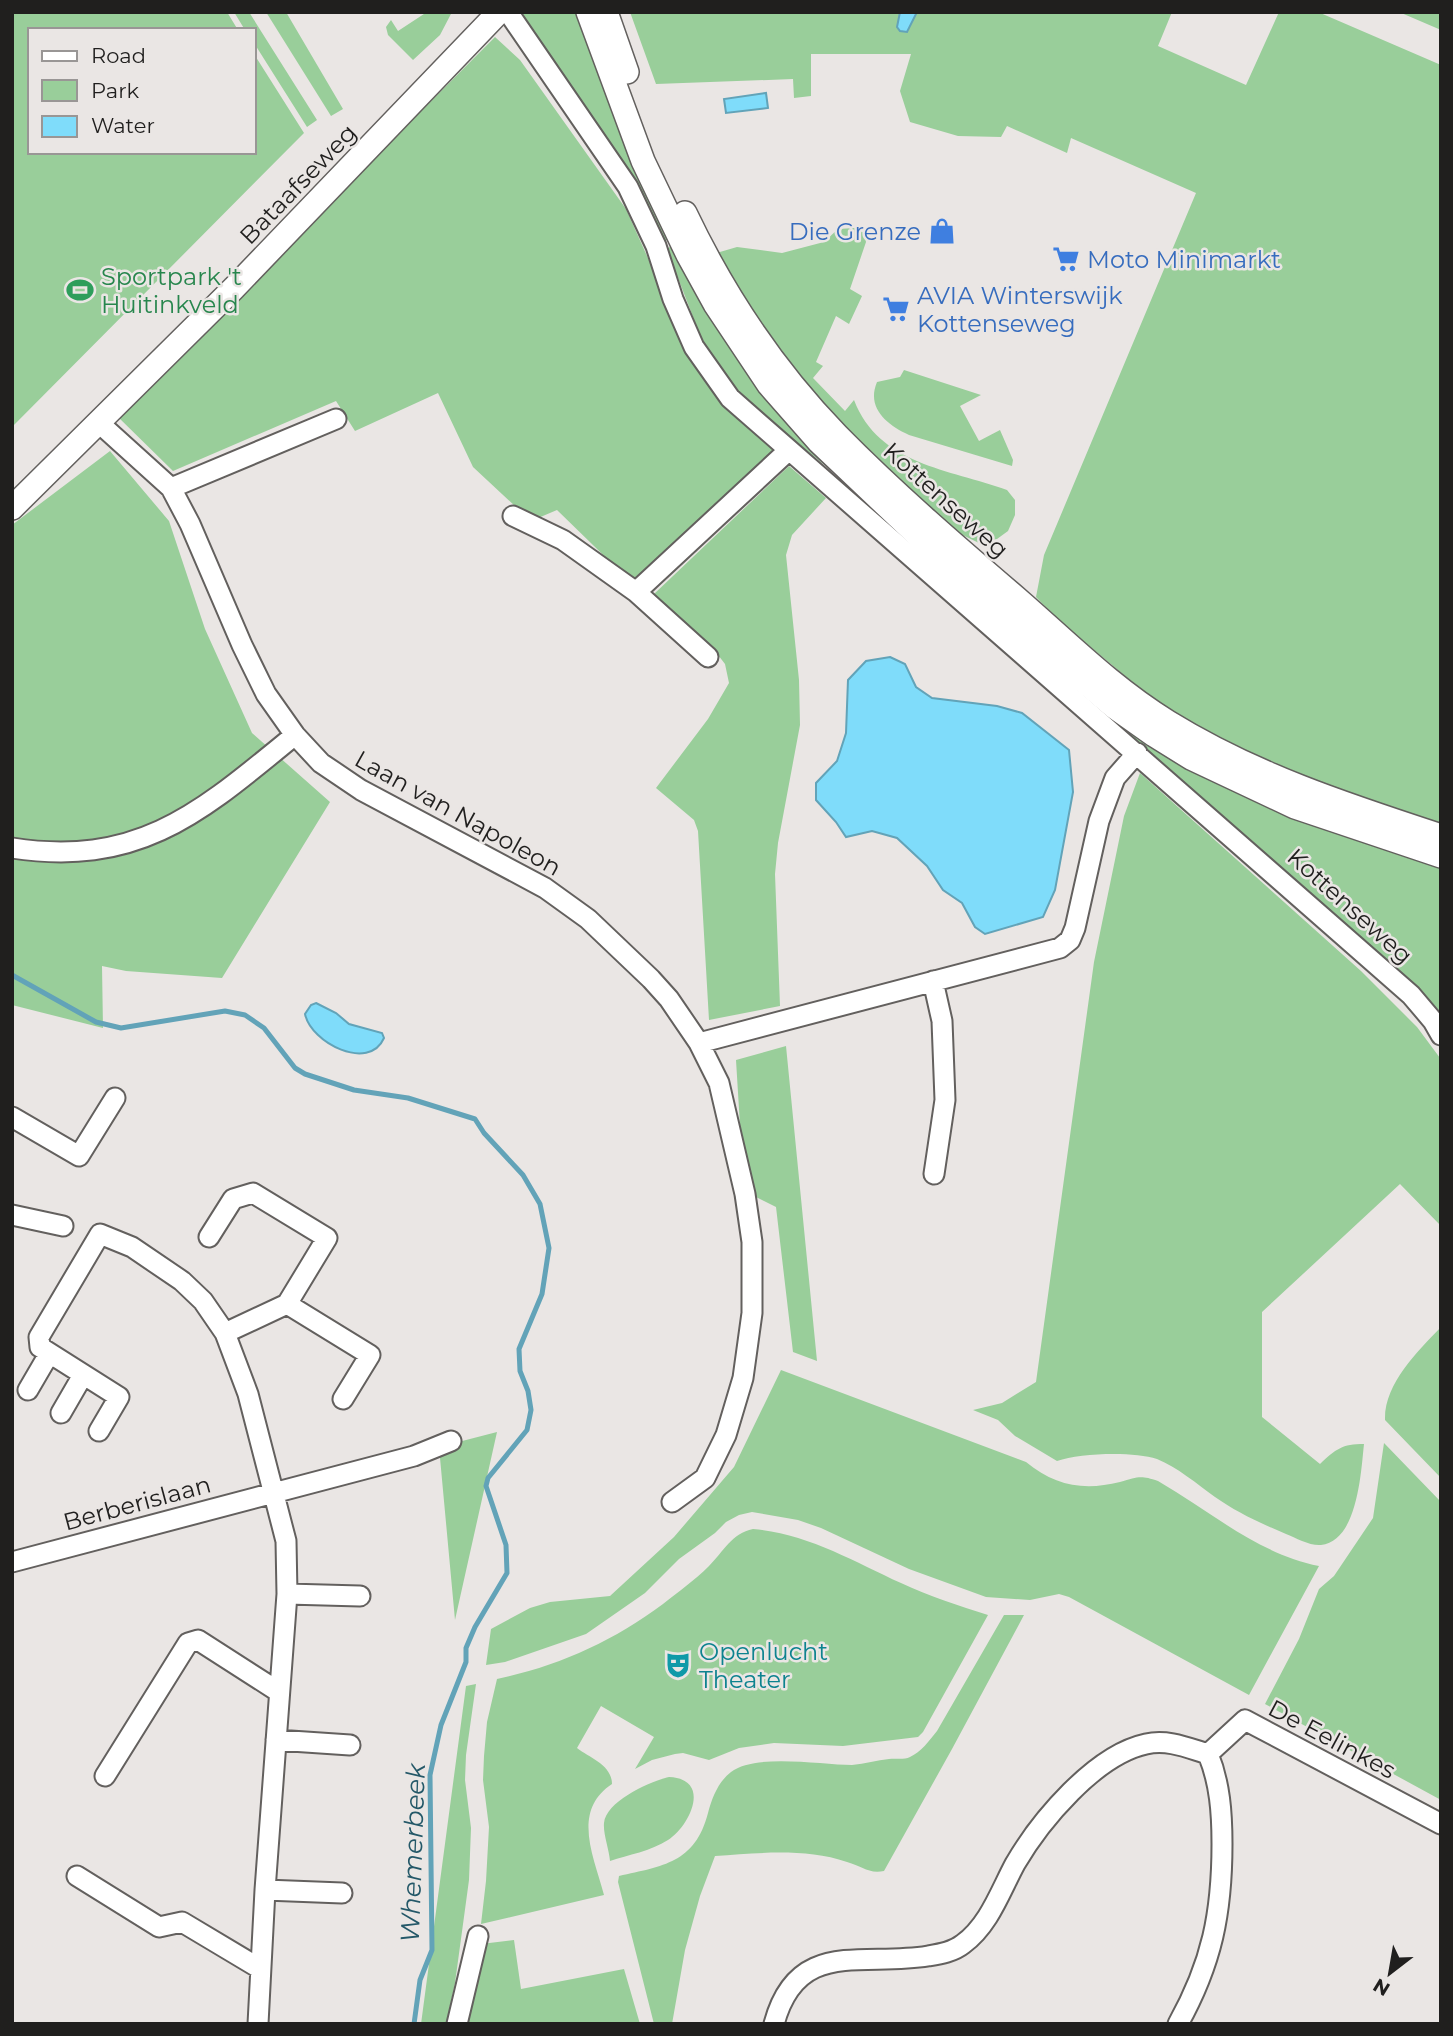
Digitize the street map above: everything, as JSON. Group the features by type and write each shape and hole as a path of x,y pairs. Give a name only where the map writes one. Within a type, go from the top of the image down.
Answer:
{"main road":[{"name":"Bataafseweg","path":"12,508 354,166 499,12"},
{"name":"Kottenseweg","path":"588,12 643,160 688,237 785,375 835,433 890,487 1122,690 1168,722 1244,763 1303,790 1441,836"},
{"name":"Kottenseweg","path":"606,12 656,153 715,304 769,385 819,442 971,595 1113,706 1191,758 1295,807 1441,856"}],"street":[{"name":"Kottenseweg","path":"508,12 628,187 656,246 673,299 694,347 730,398 888,535 971,595 1137,753 1411,995 1441,1035"},
{"path":"656,246 688,237"},
{"path":"171,488 336,419"},
{"name":"Laan van Napoleon","path":"98,422 171,488 190,524 266,694 295,735 321,763 361,790 545,888 588,919 651,978 699,1043 719,1083 745,1194 752,1242 752,1313 743,1378 726,1435 705,1478 673,1502"},
{"path":"636,593 789,450"},
{"path":"513,516 563,540 636,593 708,657"},
{"path":"12,848 69,851 139,841 178,824 215,801 295,735"},
{"path":"699,1043 1060,948 1070,940 1079,916 1099,821 1115,778 1137,753"},
{"path":"933,981 942,1021 946,1100 934,1174"},
{"path":"12,1117 79,1156 115,1098"},
{"path":"209,1237 233,1199 253,1193 327,1238 287,1304 225,1333"},
{"path":"12,1215 63,1226"},
{"path":"99,1431 119,1398 49,1354 40,1347 39,1337 100,1234 132,1247 182,1281 203,1301 225,1333 248,1394 286,1541 287,1594 258,2024"},
{"path":"287,1304 370,1355 343,1399"},
{"path":"28,1390 49,1354"},
{"path":"61,1413 83,1375"},
{"name":"Berberislaan","path":"12,1562 414,1456 451,1441"},
{"path":"287,1594 360,1595"},
{"path":"105,1776 188,1643 198,1640 279,1692"},
{"name":"De Eelinkes","path":"1208,1754 1245,1720 1441,1824"},
{"path":"276,1740 350,1745"},
{"path":"774,2024 783,1997 793,1982 814,1967 841,1961 918,1958 944,1954 961,1946 977,1932 1034,1833 1065,1797 1084,1779 1122,1753 1146,1744 1171,1743 1208,1754 1217,1774 1222,1815 1219,1911 1211,1948 1193,1997 1178,2024"},
{"path":"77,1876 159,1927 182,1922 260,1968"},
{"path":"265,1890 342,1893"},
{"path":"457,2024 478,1936"}],"green space":[{"name":"Sportpark 't Huitinkveld","path":"12,12 227,12 237,28 28,28 28,154 256,154 256,57 304,133 12,427"},
{"path":"234,12 249,12 317,120 307,127 256,46 256,28 244,28"},
{"path":"266,12 286,12 343,109 331,116"},
{"path":"427,12 452,12 440,35 413,60 388,35 386,27 391,20 398,31"},
{"path":"523,12 582,12 670,237 668,240 663,241 524,20"},
{"path":"630,12 900,12 900,31 907,32 917,12 1172,12 1158,46 1246,85 1279,12 1318,12 1441,65 1441,824 1292,773 1186,721 1153,699 1067,627 1036,597 1044,555 1196,193 1071,138 1067,153 1007,126 1001,137 958,136 910,122 900,91 911,54 811,54 811,96 794,98 793,79 656,84"},
{"path":"1399,12 1441,12 1441,30"},
{"path":"495,37 520,60 626,209 694,361 777,447 632,583 557,510 531,521 473,467 438,393 355,431 336,401 173,471 117,416"},
{"path":"855,228 864,233 866,242 850,289 862,296 849,324 836,316 816,362 823,366 813,378 845,411 854,400 865,422 880,439 898,452 918,462 1007,490 1015,500 1015,515 1008,531 997,539 979,543 944,526 811,398 713,254 737,247 782,253 824,242 838,229"},
{"path":"672,246 854,489 735,392 705,348 668,252 668,248"},
{"path":"904,370 981,395 960,406 979,441 1000,430 1013,460 1012,466 909,435 886,421 876,408 874,400 877,382 900,377"},
{"path":"110,451 169,521 205,629 252,733 330,802 222,978 126,971 102,966 103,1028 12,1005 12,525"},
{"path":"789,466 826,498 792,535 786,555 799,680 800,725 778,843 775,874 780,1006 709,1020 698,831 694,820 656,788 708,719 729,683 725,664 715,651 654,594"},
{"path":"1008,627 1441,862 1441,1021 1406,982 1252,841 1160,764"},
{"path":"1140,773 1361,971 1417,1027 1440,1058 1441,1226 1400,1184 1262,1312 1262,1417 1320,1464 1340,1448 1364,1444 1359,1487 1350,1518 1333,1541 1321,1545 1303,1541 1240,1513 1157,1459 1107,1454 1057,1461 1015,1436 998,1420 973,1410 1002,1403 1036,1382 1094,962 1124,816"},
{"path":"786,1046 817,1361 793,1352 776,1207 744,1191 736,1060"},
{"path":"1441,1327 1441,1478 1385,1420 1386,1407 1396,1381 1412,1358"},
{"path":"781,1370 1026,1462 1059,1481 1094,1486 1139,1477 1158,1481 1255,1542 1275,1552 1319,1566 1249,1695 1069,1597 1059,1594 1030,1600 986,1597 909,1569 821,1528 798,1520 752,1512 726,1522 679,1559 645,1593 586,1634 505,1662 486,1665 491,1629 530,1608 550,1602 610,1596 674,1537 734,1467"},
{"path":"497,1432 455,1620 439,1447"},
{"path":"1384,1443 1441,1502 1441,1800 1265,1704 1299,1639 1319,1589 1334,1576 1373,1518"},
{"path":"753,1529 810,1542 922,1592 988,1615 923,1732 918,1737 843,1746 774,1743 739,1748 709,1760 683,1753 675,1754 652,1760 635,1769 654,1737 601,1706 577,1748 604,1767 611,1777 612,1784 599,1795 592,1807 589,1821 591,1850 604,1895 481,1924 489,1827 483,1780 484,1756 487,1722 497,1679 563,1660 624,1630 692,1581 739,1534"},
{"path":"1004,1615 1024,1615 884,1871 869,1871 831,1858 798,1853 715,1856 700,1896 685,1950 672,2024 654,2024 618,1882 619,1876 663,1865 686,1852 702,1830 719,1785 726,1776 742,1766 772,1761 852,1765 914,1755 937,1731"},
{"path":"476,1684 465,1780 471,1828 469,1880 455,1983 446,2024 421,2024 466,1686"},
{"path":"669,1777 682,1780 690,1786 694,1794 693,1804 683,1825 676,1834 661,1844 610,1861 604,1823 612,1807 630,1793"},
{"path":"514,1940 521,1989 624,1969 640,2024 460,2024 481,1944"}],"water":[{"path":"900,12 917,12 907,32 900,31 897,27"},
{"path":"766,93 768,108 726,113 724,99"},
{"path":"890,657 905,664 916,687 932,698 997,706 1022,713 1069,750 1073,792 1055,890 1043,917 985,934 975,927 962,903 943,890 927,866 897,838 872,831 846,837 816,800 816,783 837,761 846,733 848,680 866,661"},
{"path":"316,1003 336,1013 349,1024 382,1033 384,1038 377,1048 366,1053 341,1050 318,1035 310,1025 305,1014 311,1005"}],"waterway":[{"name":"Whemerbeek","path":"12,975 96,1022 121,1028 225,1011 245,1015 264,1028 295,1068 305,1074 354,1090 408,1098 475,1119 484,1133 523,1175 540,1204 549,1248 542,1294 519,1349 520,1371 528,1391 531,1410 527,1430 488,1478 486,1486 506,1545 507,1573 475,1627 466,1648 466,1662 441,1725 430,1775 432,1950 420,1980 414,2024"}],"place":[{"name":"Die Grenze","path":"942,231"},
{"name":"Moto Minimarkt","path":"1066,259"},
{"name":"Sportpark 't Huitinkveld","path":"80,290"},
{"name":"AVIA Winterswijk Kottenseweg","path":"896,309"},
{"name":"Openlucht Theater","path":"678,1665"}]}
